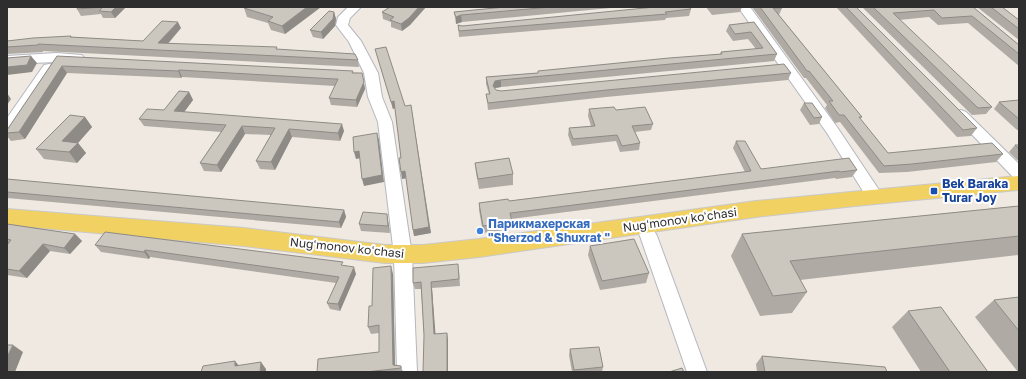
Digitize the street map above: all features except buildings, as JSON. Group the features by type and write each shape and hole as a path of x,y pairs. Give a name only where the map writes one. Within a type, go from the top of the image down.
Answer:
{"main road":[{"name":"Nugʻmonov koʻchasi","path":"7,217 244,237 364,252 403,255 464,250 756,209 1019,184"}],"street":[{"path":"354,7 344,17 342,25 355,41 371,73 375,97 385,122 403,255 407,372"},
{"path":"744,7 832,130 875,197"},
{"path":"7,60 56,57 88,58"},
{"path":"7,129 56,57"},
{"path":"771,66 786,65"},
{"path":"355,72 371,73"},
{"path":"953,107 1019,173"},
{"path":"642,225 648,236 697,372"}],"place":[{"name":"Bek Baraka Turar Joy","path":"934,191"},
{"name":"Парикмахерская \"Sherzod & Shuxrat \"","path":"480,231"}]}
